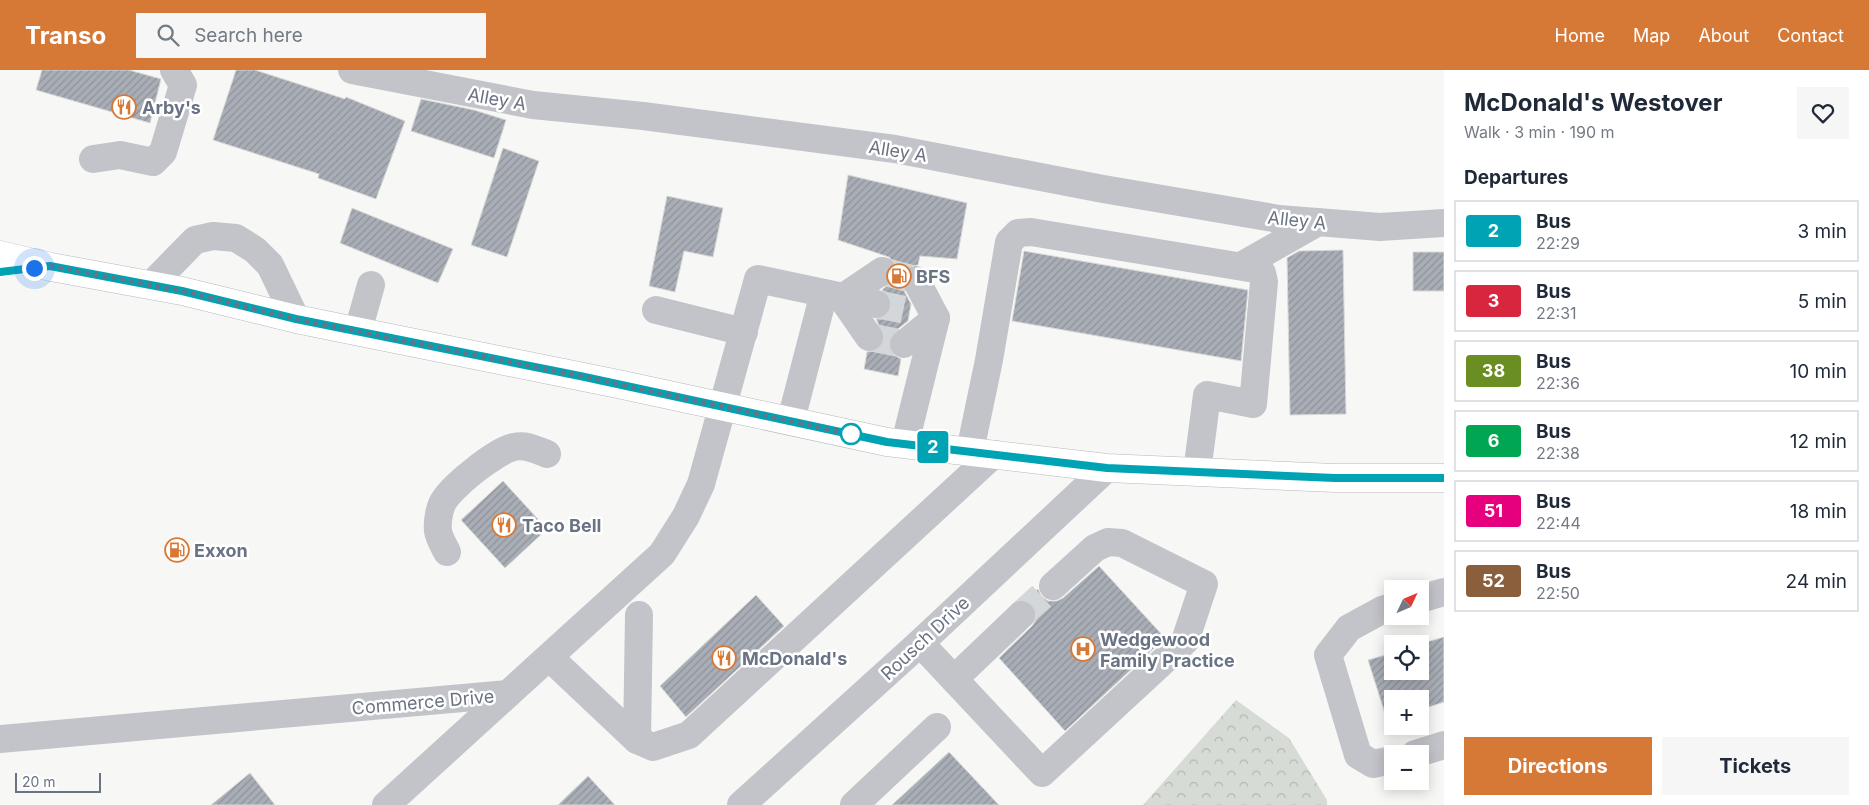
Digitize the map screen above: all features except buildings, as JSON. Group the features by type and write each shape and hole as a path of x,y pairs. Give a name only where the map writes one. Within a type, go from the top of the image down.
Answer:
{"main road":[{"path":"0,254 50,266 182,291 296,319 724,406 887,442 1107,468 1335,478 1444,478"},
{"path":"0,272 50,266"}],"street":[{"path":"93,159 120,155 153,162 164,152 183,85 174,70"},
{"name":"Alley A","path":"352,70 532,105 643,116 895,149 1103,189 1278,219 1380,227 1444,224"},
{"path":"1241,266 1318,222"},
{"path":"549,657 637,740 653,747 689,735 851,584 982,453 989,360 1009,242 1018,233 1031,232 1241,266 1255,269 1262,273 1264,282 1254,404 1207,395 1197,472"},
{"path":"151,285 195,240 212,236 236,238 255,250 270,265 296,319"},
{"path":"791,420 833,296 882,271"},
{"name":"Commerce Drive","path":"0,739 508,694 662,554 686,516 701,484 758,279 833,296"},
{"path":"905,443 936,318 916,280"},
{"path":"358,332 371,284"},
{"path":"833,296 876,304"},
{"path":"833,296 869,337"},
{"path":"656,310 744,332"},
{"path":"910,311 936,318"},
{"path":"904,344 936,318"},
{"path":"447,552 438,531 439,517 443,503 463,480 486,461 513,447 529,447 547,454"},
{"name":"Rousch Drive","path":"740,805 920,643 1107,468"},
{"path":"920,643 1042,773 1185,641 1204,584 1122,543 1108,542 1095,548 1053,586"},
{"path":"1429,596 1444,592"},
{"path":"1384,609 1349,628 1328,655 1358,755 1373,764 1384,762"},
{"path":"637,740 639,615"},
{"path":"954,679 1022,615"},
{"path":"386,805 508,694"},
{"path":"854,805 937,727"},
{"path":"1429,750 1444,746"}],"green space":[{"path":"1236,700 1289,738 1327,800 1327,805 1143,805"}],"tunnel":[{"path":"882,271 916,280"},
{"path":"876,304 910,311"},
{"path":"869,337 904,344"},
{"path":"1021,615 1053,586"}],"bus line":[{"name":"2","path":"0,272 50,266 182,291 296,319 580,376 887,442 1107,468 1335,478 1444,478"}],"place":[{"name":"Arby's","path":"124,107"},
{"name":"BFS","path":"899,276"},
{"name":"Taco Bell","path":"504,525"},
{"name":"Exxon","path":"177,550"},
{"name":"Wedgewood Family Practice","path":"1083,649"},
{"name":"McDonald's","path":"724,658"}],"route":[{"path":"34,268 50,266 182,291 296,319 580,376 851,434"}]}
